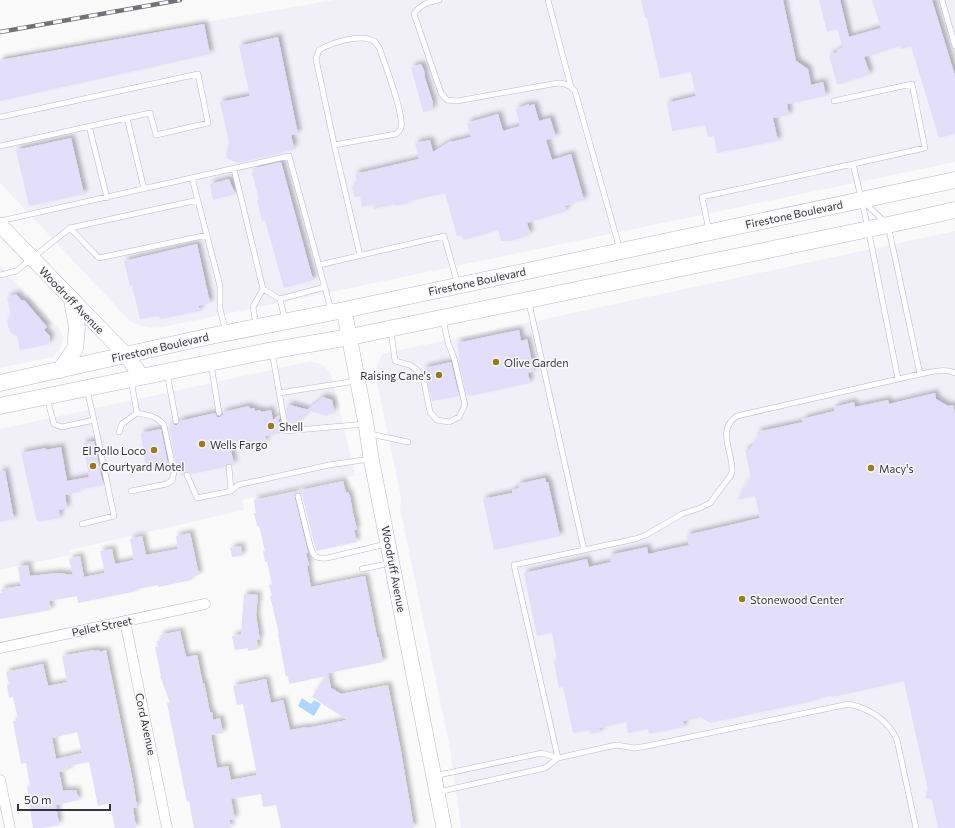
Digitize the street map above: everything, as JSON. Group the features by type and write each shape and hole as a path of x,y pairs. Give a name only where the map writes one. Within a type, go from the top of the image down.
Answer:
{"main road":[{"name":"Firestone Boulevard","path":"0,383 226,333 458,286 955,180"},
{"path":"0,406 211,363 350,337 443,316 742,256 955,210"},
{"path":"60,370 75,349 77,328 72,300"}],"street":[{"name":"Woodruff Avenue","path":"0,225 126,355 137,378"},
{"name":"Woodruff Avenue","path":"338,311 350,337 371,458 393,563 444,828"},
{"name":"Pellet Street","path":"0,648 205,604"},
{"name":"Cord Avenue","path":"125,621 167,828"},
{"path":"0,780 10,828"}],"lane":[{"path":"439,0 429,2 419,7 414,14 440,93 447,100 457,101 558,83 571,87"},
{"path":"548,0 571,87 575,92 620,251"},
{"path":"942,0 955,46"},
{"path":"334,145 396,134 402,126 399,107 379,47 374,41 364,38 330,44 319,50 316,59 334,145 360,255"},
{"path":"0,117 198,74 208,123 156,135 150,113 0,146"},
{"path":"709,232 702,197 925,148 912,84 834,101"},
{"path":"127,118 144,189"},
{"path":"89,126 107,198"},
{"path":"0,221 289,156 325,287 338,311"},
{"path":"853,164 868,228 898,379"},
{"path":"234,169 263,289 253,307 256,327"},
{"path":"192,178 220,286 220,309 226,333"},
{"path":"0,275 16,271 70,228 198,200"},
{"path":"862,200 888,225 920,374"},
{"path":"70,228 99,258 207,235"},
{"path":"319,265 444,236 458,286"},
{"path":"263,289 280,298 325,287"},
{"path":"280,298 285,321"},
{"path":"529,299 584,550"},
{"path":"390,328 395,361 410,365 418,371 424,382 430,412 438,420 449,422 459,417 464,405 443,316"},
{"path":"272,351 285,430 367,429 408,442"},
{"path":"211,363 219,412"},
{"path":"558,758 514,565 646,535 682,514 710,503 731,475 732,471 727,431 728,425 738,416 920,374 942,370 948,370 955,373"},
{"path":"167,372 176,421"},
{"path":"137,378 137,413"},
{"path":"279,393 357,381"},
{"path":"82,524 114,516 87,388"},
{"path":"47,397 54,424 62,427 94,420"},
{"path":"119,432 122,424 137,413 152,416 159,420 164,425 174,473 172,480 167,484 131,491"},
{"path":"187,475 197,498 231,491 238,485 329,465 371,458"},
{"path":"229,467 231,491"},
{"path":"298,496 310,545 315,556 320,558 328,558 389,544"},
{"path":"362,569 393,563"},
{"path":"437,792 545,768 558,758 616,745 636,748 849,704 869,711 877,716 885,722 894,734 897,740 916,828"},
{"path":"434,776 542,754 558,758"}],"shaded area":[{"path":"333,0 955,0 955,162 163,327 151,328 138,325 130,321 0,183 0,58"},
{"path":"955,231 955,828 461,828 450,748 400,508 401,497 375,372 382,354"},
{"path":"0,265 60,330 63,337 61,346 57,353 52,357 0,368"},
{"path":"312,361 324,366 332,376 355,475 243,500 244,510 69,550 70,555 0,570 0,429"}],"water":[{"path":"302,698 311,704 314,700 321,704 314,716 298,706"}],"building":[{"path":"641,0 783,0 796,61 808,69 811,85 823,82 826,96 787,104 789,115 773,118 778,141 717,153 714,136 708,137 705,125 672,131 667,103 696,96 691,72 660,78 647,18 645,18"},
{"path":"819,0 840,0 849,37 881,28 872,0 932,0 955,76 955,133 939,138 911,46 901,49 900,46 864,57 870,74 837,85 829,55 838,52 837,50 843,48 837,29 827,32"},
{"path":"204,24 210,54 0,101 0,60"},
{"path":"278,37 298,134 291,135 294,148 278,154 237,163 227,158 226,154 229,142 220,102 250,96 239,46"},
{"path":"421,64 433,103 432,110 423,112 411,67"},
{"path":"529,104 529,106 534,104 539,121 550,118 556,137 546,140 552,160 571,154 584,200 565,206 566,211 527,223 530,233 522,238 510,241 501,241 498,230 463,240 461,235 457,236 445,193 409,201 409,203 395,206 395,204 374,209 373,204 362,207 360,196 355,197 352,186 357,185 355,174 419,159 415,143 430,140 433,152 449,142 471,137 467,123 498,114 503,131 520,126 516,109"},
{"path":"71,138 84,194 29,206 16,150"},
{"path":"281,162 313,280 284,288 265,220 262,221 257,200 259,199 252,173 256,171 251,169"},
{"path":"229,179 235,194 213,200 210,184"},
{"path":"197,244 210,303 198,306 200,311 160,319 159,316 140,319 132,285 130,286 124,261"},
{"path":"16,294 22,301 24,300 47,327 44,330 50,336 49,344 20,350 17,336 10,332 7,322 11,314 7,298"},
{"name":"Olive Garden","path":"519,330 521,341 527,339 534,371 528,373 530,383 469,396 466,394 457,343"},
{"name":"Raising Cane's","path":"451,362 459,396 432,401 424,368"},
{"name":"Stonewood Center","path":"935,393 936,399 948,406 953,405 955,414 955,828 938,828 932,800 925,798 928,790 904,681 832,697 818,698 813,701 710,723 701,717 683,721 684,727 649,734 648,729 628,733 626,722 599,728 600,732 590,734 589,730 573,733 563,687 559,688 554,661 557,661 552,633 537,636 524,573 587,559 589,567 611,562 610,555 647,547 648,554 689,545 687,535 760,518 755,496 737,500 751,478 745,450 750,449 758,437 757,432 803,422 802,419 834,411 834,407 854,402 855,407 888,400 889,404"},
{"path":"323,397 332,400 334,410 327,416 308,410"},
{"path":"290,405 309,410 294,424 288,422 286,408"},
{"name":"Wells Fargo","path":"249,406 250,409 254,408 255,411 260,410 261,412 271,410 273,420 279,415 280,419 278,418 281,433 265,436 266,442 231,449 234,466 228,463 225,467 191,474 186,471 183,476 181,476 178,463 176,464 169,427 171,427 170,422 177,425 180,421 215,413 217,417 220,417 223,415 223,412"},
{"name":"El Pollo Loco","path":"161,429 168,465 146,470 141,433"},
{"path":"94,441 103,485 78,490 79,492 65,495 67,508 59,510 60,518 37,522 21,453 46,448 46,450 61,447 67,481 89,477 83,443"},
{"path":"0,471 5,471 14,519 0,522"},
{"path":"545,478 546,482 548,482 560,536 494,550 483,499 512,493 512,490 519,488 518,484"},
{"path":"343,481 346,493 348,492 350,497 357,530 354,530 357,542 316,551 302,495 299,492 294,495 308,553 306,553 309,565 307,566 311,587 365,576 383,662 328,673 331,688 341,694 388,685 414,828 281,828 276,805 263,807 261,794 231,799 235,819 229,820 231,828 194,828 189,801 187,802 167,703 170,703 160,676 155,647 158,647 157,641 162,641 160,635 180,631 186,657 197,655 210,713 212,712 213,720 220,718 223,733 211,735 217,768 228,766 231,780 257,775 243,704 237,705 233,686 266,679 271,703 283,700 290,730 347,720 312,697 326,676 289,684 288,676 286,677 279,634 270,596 272,596 269,585 272,584 267,562 265,562 263,551 265,551 259,526 257,526 254,513 256,513 254,500"},
{"path":"190,533 199,575 191,577 191,580 158,587 158,585 137,589 137,591 78,603 77,596 49,601 51,610 0,619 1,589 21,586 18,567 28,565 30,576 58,573 73,575 69,559 80,556 84,577 105,573 100,551 112,549 115,564 134,560 130,539 142,536 146,555 178,549 176,536"},
{"path":"241,546 242,556 232,557 230,548"},
{"path":"244,594 258,595 256,615 260,640 257,640 258,649 248,651 248,648 235,650 232,636 241,634"},
{"path":"94,650 99,650 100,652 106,650 133,782 137,807 133,808 136,828 115,828 109,803 98,806 89,762 68,766 69,770 59,772 63,791 76,790 79,800 56,805 59,825 33,828 27,787 30,786 26,763 21,764 13,721 18,720 13,697 9,698 7,685 9,684 6,672 43,664 48,686 67,682 62,656","holes":["77,732 82,753 56,759 52,738"]}],"railway":[{"path":"0,32 180,0"}],"place":[{"name":"Olive Garden","path":"496,362"},
{"name":"Raising Cane's","path":"439,375"},
{"name":"Shell","path":"271,426"},
{"name":"Wells Fargo","path":"202,444"},
{"name":"El Pollo Loco","path":"154,450"},
{"name":"Courtyard Motel","path":"93,466"},
{"name":"Macy's","path":"871,468"},
{"name":"Stonewood Center","path":"742,599"}]}
